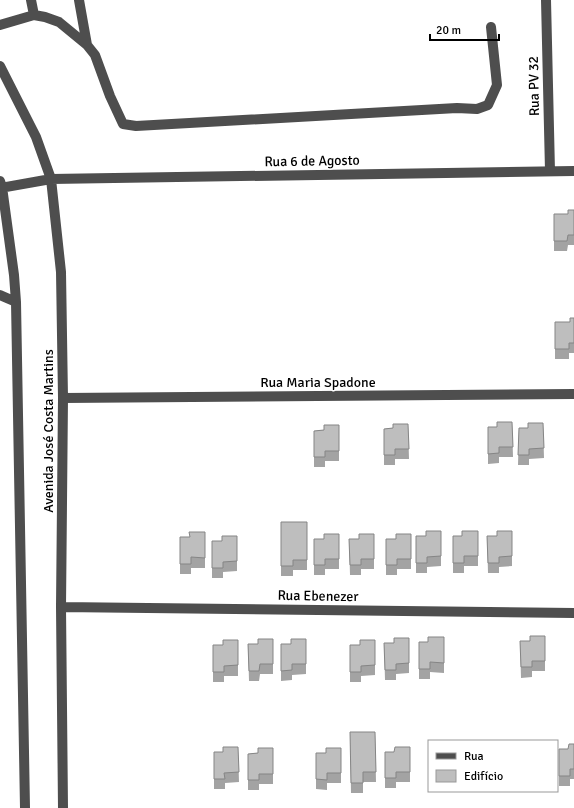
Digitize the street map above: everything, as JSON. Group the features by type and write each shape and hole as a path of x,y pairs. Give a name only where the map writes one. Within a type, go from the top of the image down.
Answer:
{"street":[{"path":"31,0 34,15"},
{"path":"79,0 87,45"},
{"name":"Rua PV 32","path":"546,0 550,171"},
{"path":"0,25 34,15 59,22 87,45 96,55 110,96 124,124 136,126 457,108 477,109 488,105 497,85 491,27"},
{"name":"Avenida José Costa Martins","path":"0,66 36,137 51,178 61,272 63,398 61,607 63,808"},
{"name":"Rua 6 de Agosto","path":"1,185 51,178 574,171"},
{"name":"Avenida José Costa Martins","path":"1,185 14,275 16,302 26,808"},
{"path":"0,295 16,302"},
{"name":"Rua Maria Spadone","path":"63,398 574,394"},
{"name":"Rua Ebenezer","path":"61,607 574,613"}],"building":[{"path":"568,210 574,210 574,235 568,235 567,241 554,241 554,214 568,214"},
{"path":"570,318 574,318 574,343 569,343 569,349 555,349 555,322 570,322"},
{"path":"497,422 512,422 513,447 499,447 499,453 488,454 488,427 497,427"},
{"path":"528,423 543,423 544,448 529,449 529,455 518,455 519,428 528,428"},
{"path":"393,424 408,424 409,449 395,449 395,455 384,455 384,429 393,428"},
{"path":"324,425 339,425 339,451 325,451 325,457 314,457 314,431 324,430"},
{"path":"281,522 307,522 307,560 293,560 293,566 281,566"},
{"path":"426,531 441,531 441,556 427,557 427,563 416,563 416,536 426,536"},
{"path":"462,531 478,531 478,556 464,556 464,563 453,563 453,536 462,536"},
{"path":"497,531 512,531 512,556 499,557 499,563 488,563 487,536 497,536"},
{"path":"189,532 205,532 205,558 191,557 191,564 180,564 180,537 190,537"},
{"path":"324,534 339,534 339,559 325,559 325,565 314,565 314,539 324,539"},
{"path":"359,534 374,534 374,559 361,559 361,565 350,565 349,539 359,539"},
{"path":"396,534 411,534 411,559 397,559 397,565 386,565 386,539 396,539"},
{"path":"222,536 237,536 237,561 223,562 223,568 212,568 212,541 222,541"},
{"path":"530,636 545,636 545,661 532,661 532,667 521,667 520,641 530,641"},
{"path":"428,637 444,637 444,663 430,662 430,669 419,669 419,642 428,642"},
{"path":"394,638 409,638 409,663 396,664 396,670 385,670 384,643 394,643"},
{"path":"258,639 273,639 273,664 260,664 259,671 249,671 248,644 258,644"},
{"path":"291,639 306,639 306,664 292,664 292,670 281,671 281,644 291,644"},
{"path":"223,640 238,640 238,665 224,666 224,672 213,672 213,645 223,645"},
{"path":"360,640 375,640 375,665 361,666 361,672 350,672 350,645 360,645"},
{"path":"350,732 375,732 376,772 363,772 363,783 351,783"},
{"path":"569,744 574,744 574,769 570,769 570,776 559,776 559,749 568,749"},
{"path":"223,747 238,747 239,772 224,773 225,779 214,779 214,752 223,752"},
{"path":"395,747 410,747 410,772 396,772 396,778 385,778 385,752 394,752"},
{"path":"258,748 273,748 273,774 259,774 259,780 248,780 248,754 258,753"},
{"path":"326,748 341,748 341,773 327,773 327,780 316,779 316,753 326,753"}]}
